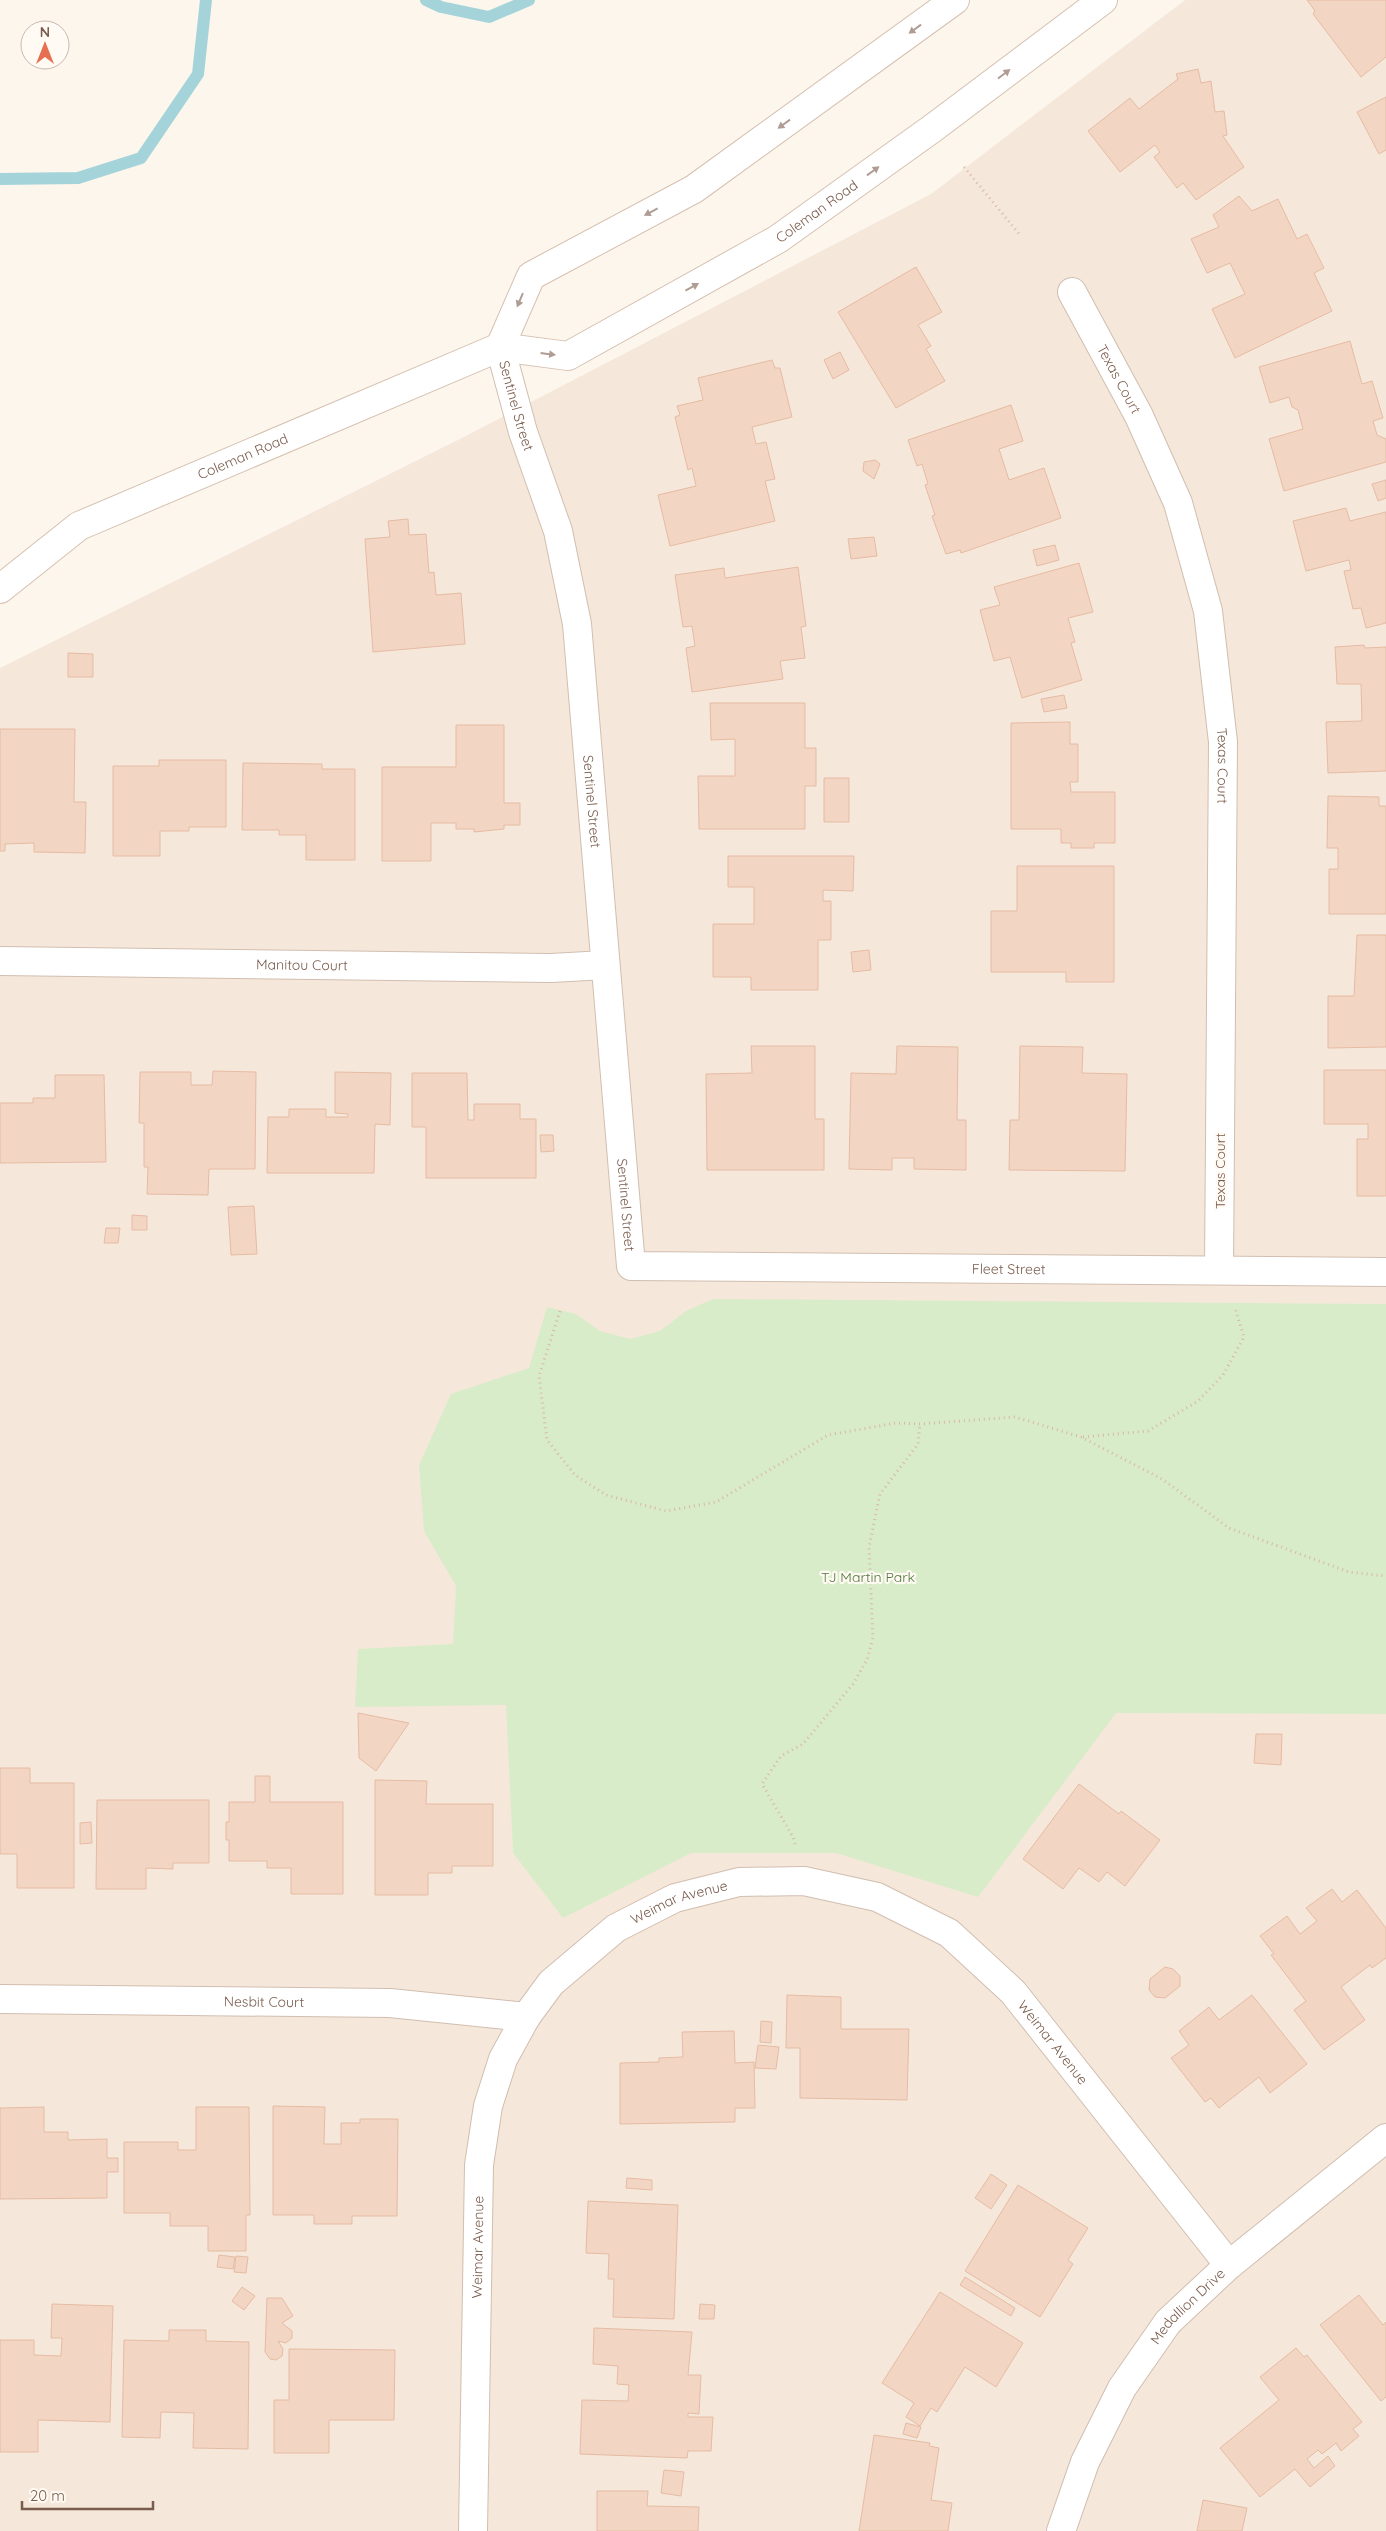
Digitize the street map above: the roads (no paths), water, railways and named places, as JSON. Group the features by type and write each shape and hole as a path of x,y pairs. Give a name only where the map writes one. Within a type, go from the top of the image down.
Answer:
{"street":[{"path":"500,347 530,276 694,188 955,0"},
{"name":"Coleman Road","path":"0,589 79,526 500,347 568,356 778,239 933,128 1103,0"},
{"name":"Texas Court","path":"1072,292 1139,416 1178,503 1208,610 1223,742 1219,1270"},
{"name":"Sentinel Street","path":"500,347 523,432 558,532 578,624 631,1266"},
{"name":"Manitou Court","path":"0,961 551,968 605,965"},
{"name":"Fleet Street","path":"631,1266 1386,1272"},
{"name":"Weimar Avenue","path":"473,2531 479,2165 488,2106 503,2059 526,2017 551,1983 616,1928 675,1898 739,1882 804,1881 877,1897 949,1933 1013,1992 1228,2265"},
{"name":"Nesbit Court","path":"0,1999 390,2003 526,2017"},
{"name":"Medallion Drive","path":"1061,2531 1085,2462 1122,2388 1168,2322 1228,2265 1386,2138"}],"waterway":[{"path":"0,179 78,178 141,158 198,74 206,0"},
{"path":"426,0 441,7 489,17 529,0"}],"park label":[{"name":"TJ Martin Park","path":"868,1577"}]}
